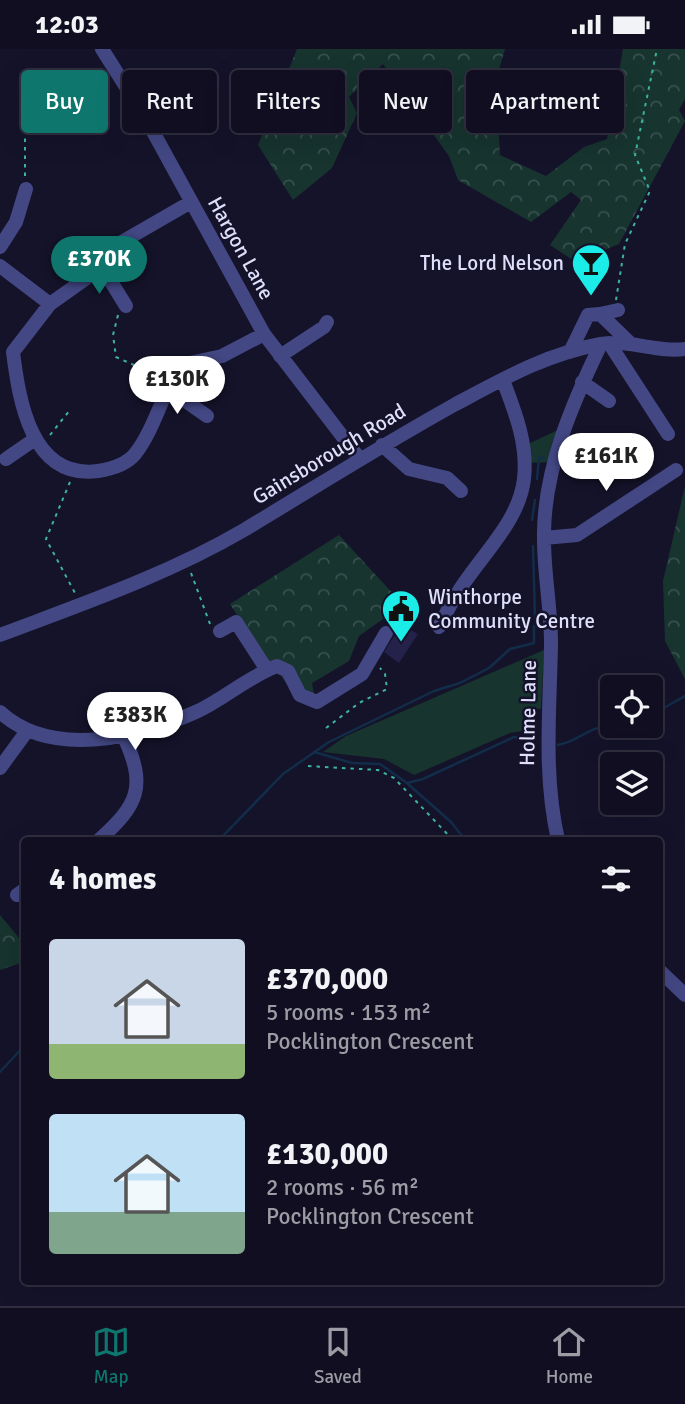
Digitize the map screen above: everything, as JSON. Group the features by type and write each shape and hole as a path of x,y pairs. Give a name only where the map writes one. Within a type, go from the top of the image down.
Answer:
{"street":[{"name":"Hargon Lane","path":"102,49 145,117 264,334 359,458"},
{"path":"0,247 16,222 26,189"},
{"path":"191,202 120,243 102,267 50,304 13,352 19,403 38,443 62,465 75,471 114,469 135,454 169,385 185,364 222,356 264,334"},
{"path":"0,266 50,304"},
{"path":"102,267 125,307"},
{"path":"570,352 588,315 600,314 617,306"},
{"path":"600,314 629,342"},
{"path":"280,356 324,327 327,322"},
{"name":"Gainsborough Road","path":"0,635 186,559 242,531 382,445 503,380 552,357 605,344 629,342 685,349"},
{"path":"605,344 668,434"},
{"name":"Holme Lane","path":"558,837 547,765 551,641 544,538 560,440 582,382 605,344"},
{"path":"439,627 457,593 507,522 522,490 525,463 520,427 503,380"},
{"path":"582,382 609,401"},
{"path":"169,385 206,418"},
{"path":"6,459 38,443"},
{"path":"382,445 409,469 442,476 456,483 461,491"},
{"path":"544,538 577,535 676,470"},
{"path":"220,631 236,622 267,670"},
{"path":"0,712 27,731 69,739 124,737 198,711 267,670 283,667 300,695 317,702 362,674 386,633"},
{"path":"0,768 27,731"},
{"path":"102,837 127,815 138,789 136,764 124,737"},
{"path":"663,974 685,995"}],"path":[{"path":"617,306 625,244 650,191 635,155 657,49"},
{"path":"25,133 26,189"},
{"path":"125,307 117,317 115,326 116,357 169,385"},
{"path":"38,443 71,410"},
{"path":"75,471 46,539 81,604"},
{"path":"186,559 210,625 220,631"},
{"path":"326,728 359,703 387,689 385,674 372,657"},
{"path":"308,766 378,770 394,778 450,837"}],"green space":[{"path":"297,49 505,49 499,70 466,70 466,133 499,133 500,155 546,176 584,147 607,139 608,133 624,133 624,70 619,70 623,49 685,49 685,99 679,110 685,121 619,244 576,262 550,245 581,200 571,192 531,222 458,180 449,156 432,133 452,133 452,70 387,70 383,64 377,70 359,70 359,87 349,97 357,113 332,168 293,200 258,145 263,133 345,133 345,70 288,70"},
{"path":"564,427 555,462 525,463 524,446"},
{"path":"685,486 685,679 665,641 663,581"},
{"path":"339,535 407,609 390,614 359,636 349,661 312,683 314,694 298,700 277,670 273,672 230,604"},
{"path":"544,650 541,709 524,708 522,731 510,733 414,775 384,759 323,752 346,736"},
{"path":"0,915 21,940 21,963 0,970"}],"building":[{"name":"Winthorpe Community Centre","path":"406,618 413,622 409,629 418,634 399,663 384,652"}],"waterway":[{"path":"537,479 539,458 543,458"},
{"path":"532,520 535,500"},
{"path":"533,546 535,619"},
{"path":"222,837 283,774 329,742 434,691 460,683 489,668 510,649 534,643 534,626"},
{"path":"663,708 685,696"},
{"path":"558,745 600,728"},
{"path":"314,752 352,763 380,764 407,783 423,779 514,737 531,739"},
{"path":"408,784 451,822 463,837"},
{"path":"0,1072 21,1049"}],"place":[{"name":"The Lord Nelson","path":"591,297"},
{"name":"Winthorpe Community Centre","path":"401,643"}]}
